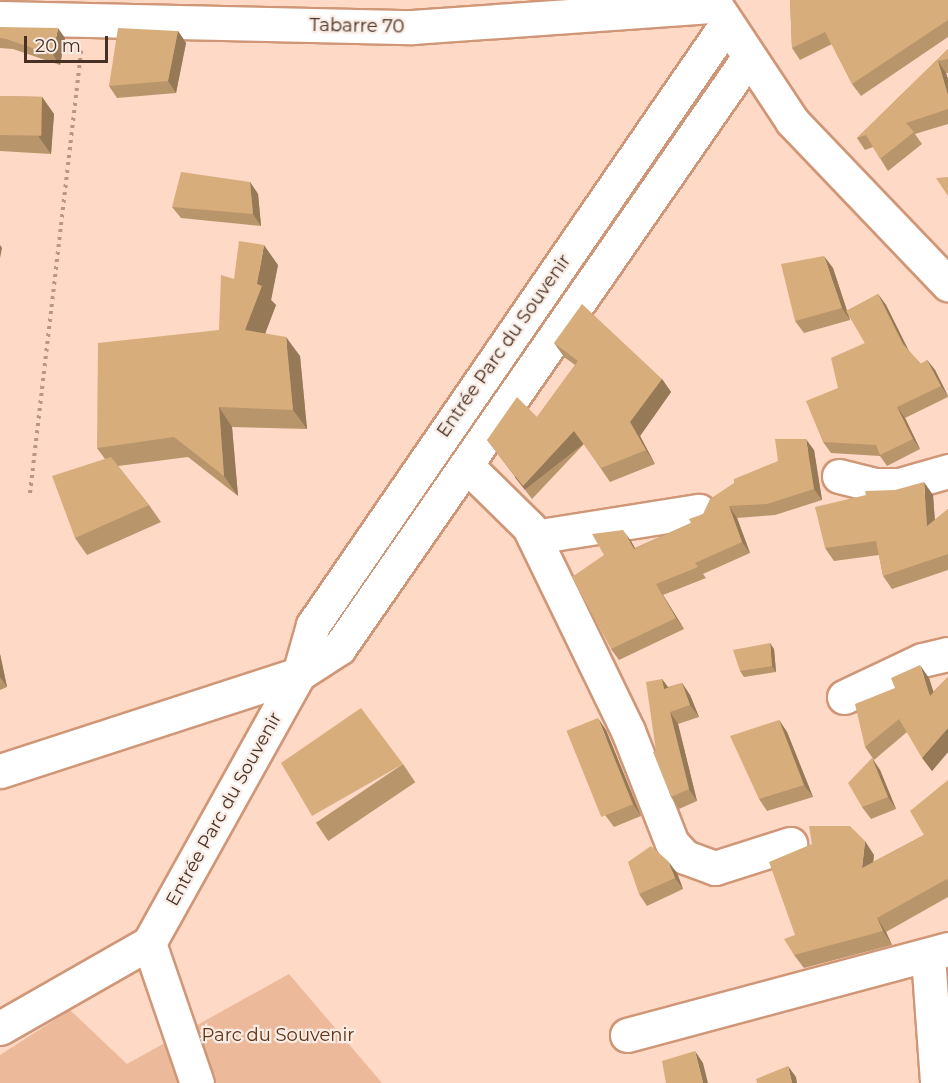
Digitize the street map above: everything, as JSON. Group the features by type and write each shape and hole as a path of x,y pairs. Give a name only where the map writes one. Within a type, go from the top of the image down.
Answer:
{"street":[{"name":"Tabarre 70","path":"20,12 84,19 191,11 412,27 717,10"},
{"path":"717,10 792,121 948,284"},
{"name":"Entrée Parc du Souvenir","path":"149,943 299,674 313,625 717,10"},
{"name":"Entrée Parc du Souvenir","path":"299,674 339,648 748,58"},
{"path":"466,465 529,527 628,731 672,843 685,857 715,868 790,844"},
{"path":"839,476 876,485 900,485 948,471"},
{"path":"534,537 699,511"},
{"path":"844,697 922,660 948,654"},
{"path":"0,771 299,674"},
{"path":"0,1028 149,943 197,1083"},
{"path":"627,1035 938,953 937,1083"}],"path":[{"path":"30,493 84,19"}],"green space":[{"name":"Parc du Souvenir","path":"289,974 382,1083 0,1083 0,1055 70,1010 127,1064"}],"building":[{"path":"790,0 948,0 948,20 852,84 825,32 792,48"},
{"path":"0,27 58,28 53,55 0,38"},
{"path":"118,28 178,31 168,81 109,86"},
{"path":"948,49 948,59 938,61 948,95 948,109 906,123 914,132 880,159 866,135 857,138"},
{"path":"0,96 42,97 41,136 0,135"},
{"path":"181,172 250,182 253,214 172,207"},
{"path":"948,177 948,196 936,178"},
{"path":"239,241 264,245 257,284 262,286 245,330 286,337 293,410 219,407 224,476 174,437 97,448 98,343 219,330 221,275 234,279"},
{"path":"824,256 842,308 795,321 781,264"},
{"path":"878,294 903,344 921,364 927,360 941,386 897,407 913,439 880,455 876,445 823,442 806,401 838,388 831,358 865,343 846,311"},
{"path":"582,304 662,379 630,422 646,450 601,468 574,431 523,486 487,440 517,397 537,417 578,361 554,343"},
{"path":"775,439 806,439 814,489 767,504 729,506 742,542 695,563 698,567 656,584 676,618 611,649 572,577 604,555 592,534 623,530 634,549 691,523 689,519 703,514 710,499 734,483 734,479 778,461"},
{"path":"111,457 149,505 75,538 52,476"},
{"path":"924,482 927,526 948,509 948,554 883,576 876,541 825,548 815,507 866,495 865,491 895,490"},
{"path":"770,643 772,666 740,671 733,650"},
{"path":"920,665 930,696 948,677 948,728 922,758 899,719 865,747 855,704 895,688 891,678"},
{"path":"662,679 664,689 682,683 690,705 670,712 689,789 671,797 653,752 656,751 646,682"},
{"path":"361,708 403,764 312,816 281,763"},
{"path":"598,718 633,804 601,817 566,731"},
{"path":"779,720 804,785 759,799 730,736"},
{"path":"872,758 888,797 862,807 848,783"},
{"path":"948,780 948,881 947,879 877,918 883,931 794,955 784,939 795,935 769,862 812,844 809,826 850,826 865,841 862,868 924,835 910,811"},
{"path":"651,846 668,861 675,878 639,894 628,862"},
{"path":"695,1051 703,1083 666,1083 662,1061"},
{"path":"788,1066 792,1083 757,1083 756,1079"}]}
